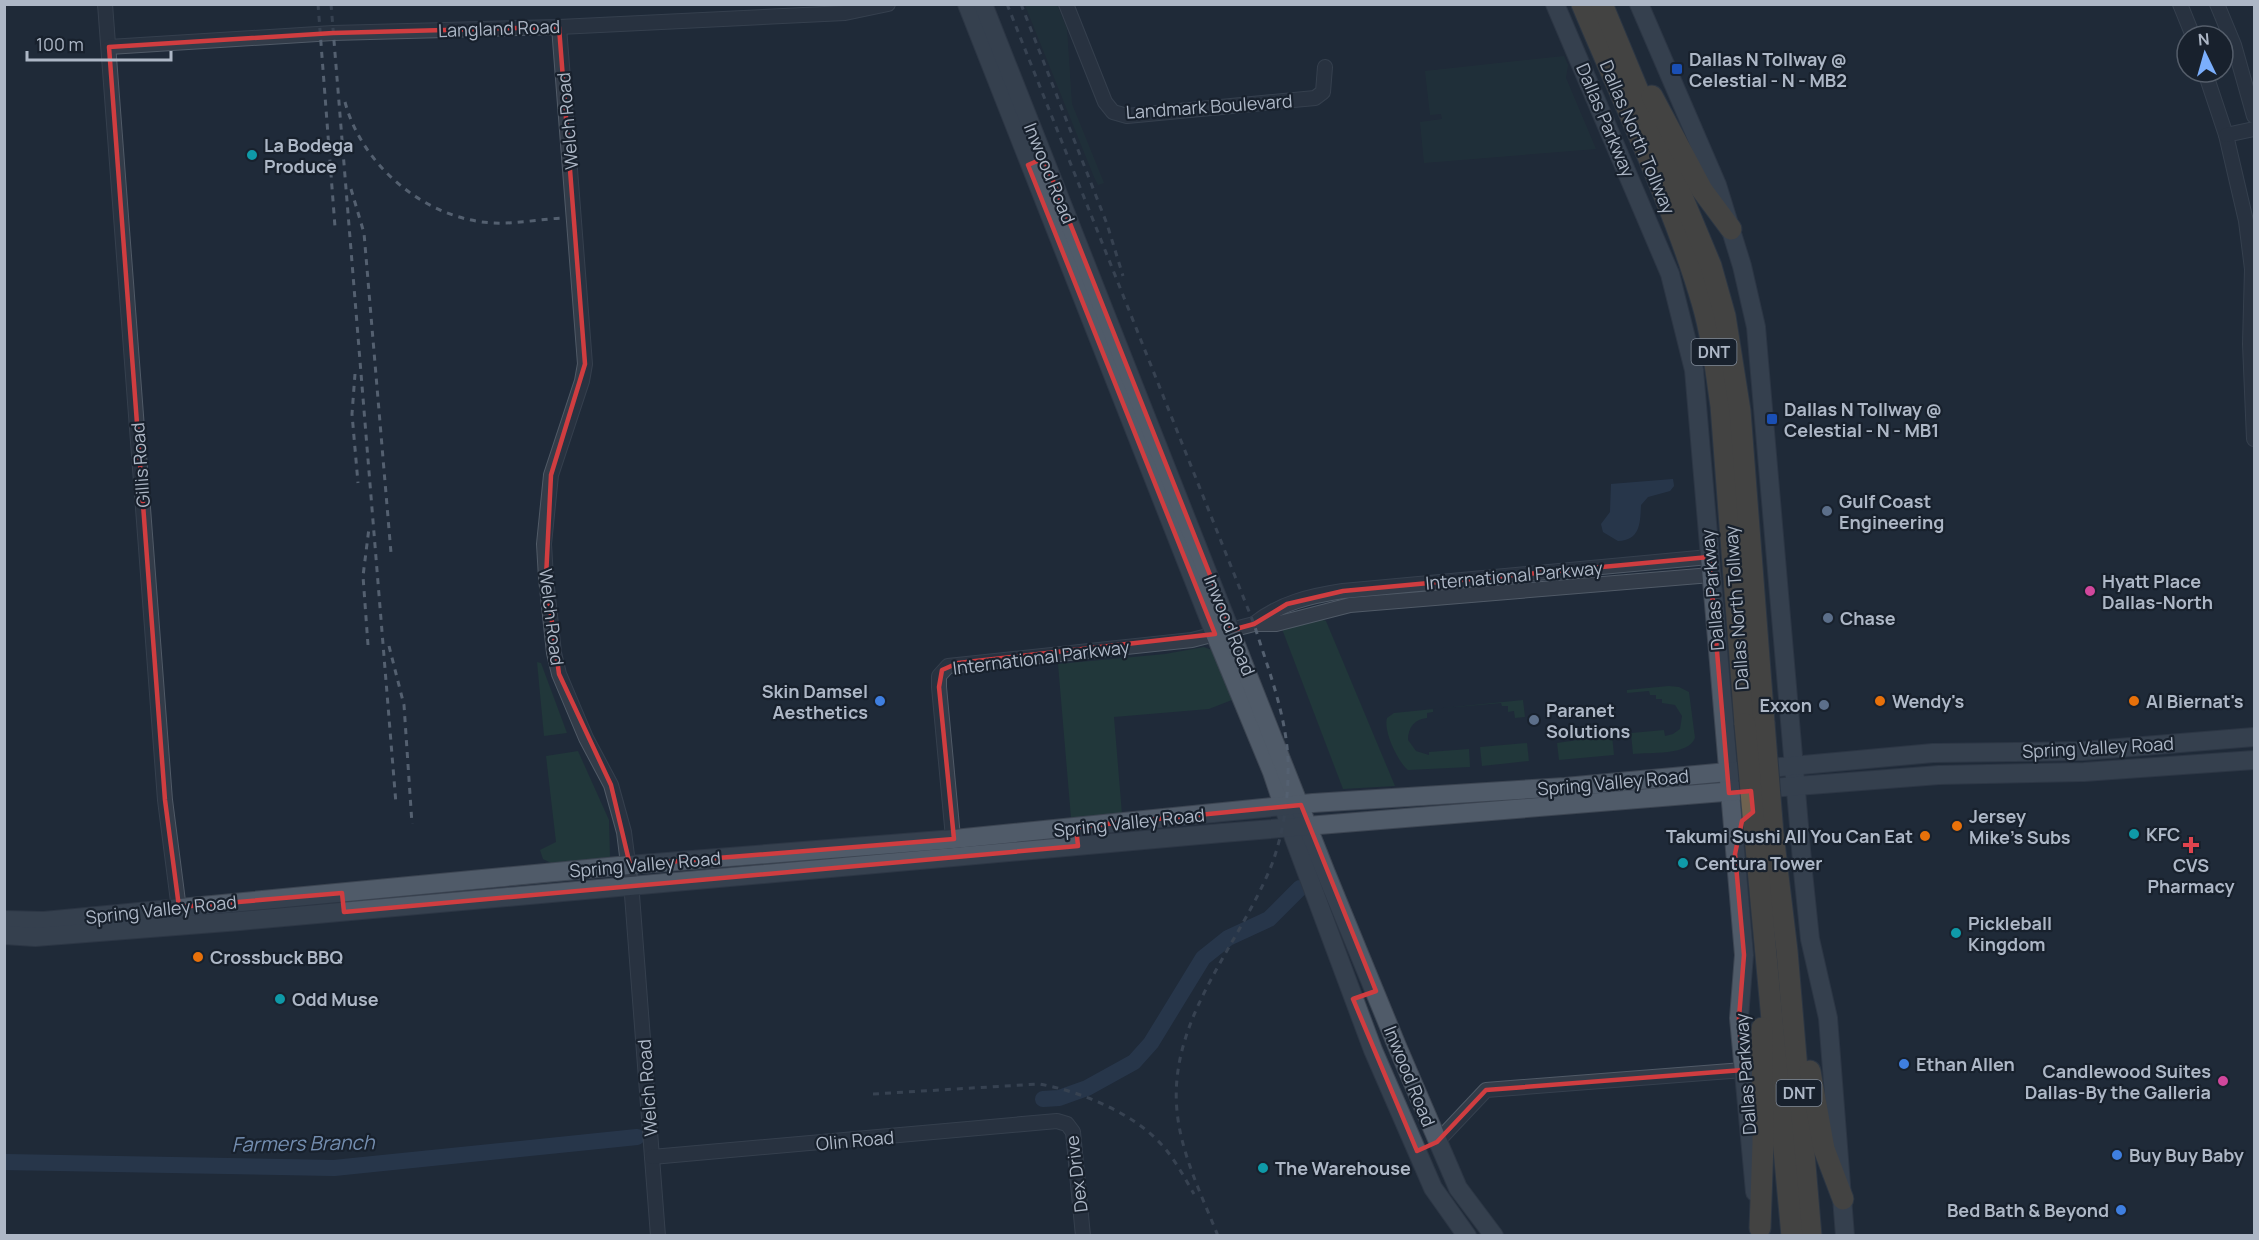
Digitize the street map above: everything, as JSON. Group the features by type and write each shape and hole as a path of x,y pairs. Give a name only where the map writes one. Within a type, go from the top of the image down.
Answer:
{"highway":[{"name":"Dallas North Tollway","path":"1582,4 1688,256 1703,305 1714,355 1755,723 1764,835 1765,953 1774,1027 1792,1236"},
{"name":"Dallas North Tollway","path":"1602,4 1712,266 1725,316 1740,411 1755,723"},
{"path":"1616,38 1664,116 1702,190 1731,229"},
{"name":"Dallas North Tollway","path":"1764,835 1787,951 1811,1236"},
{"path":"1787,951 1797,980 1824,1149 1843,1199"},
{"path":"1760,1232 1765,953"}],"main road":[{"name":"Inwood Road","path":"967,4 1036,162 1293,806 1353,999 1433,1188 1467,1236"},
{"name":"Inwood Road","path":"983,4 1036,162"},
{"name":"Dallas Parkway","path":"1555,4 1670,274 1694,370 1744,956 1739,1017 1760,1232"},
{"path":"1640,4 1718,185 1756,327 1810,933 1828,1018 1845,1236"},
{"path":"1724,730 1728,739 1737,748 1744,752 1756,753 1778,742 1791,717"},
{"name":"Spring Valley Road","path":"4,935 35,937 631,886 954,848 1076,827 1293,806 1473,794 1933,753 2082,751 2254,737"},
{"path":"2082,751 2084,772"},
{"path":"1933,753 1939,775"},
{"name":"Spring Valley Road","path":"4,920 44,921 629,865 954,848 1078,846 1939,775 2084,772 2254,760"},
{"path":"1420,817 1421,811 1428,805 1473,794"},
{"path":"1380,820 1388,812 1401,810 1404,798"},
{"path":"1735,854 1742,821 1750,813 1767,810 1791,817 1802,848"},
{"name":"Inwood Road","path":"1299,826 1376,991 1458,1188 1494,1236"},
{"path":"1076,827 1078,846"},
{"path":"342,893 344,912"},
{"path":"1353,999 1376,991"},
{"path":"1418,1151 1437,1142"}],"street":[{"name":"Gillis Road","path":"105,4 165,800 181,925"},
{"name":"Langland Road","path":"109,47 333,33 559,27 845,13 888,4"},
{"name":"Landmark Boulevard","path":"1066,4 1105,102 1113,112 1127,116 1315,98 1323,92 1324,67"},
{"path":"2180,4 2188,24"},
{"path":"2217,4 2235,45 2254,116"},
{"name":"Welch Road","path":"559,27 585,364 582,381 550,475 544,537 546,578 554,653 559,674 586,738 611,785 620,810 631,886 658,1236"},
{"path":"2209,84 2226,135 2246,221 2252,269 2250,344 2254,439"},
{"path":"2226,135 2254,129"},
{"name":"International Parkway","path":"954,848 939,676 942,670 958,663 1192,640 1254,624 1270,611 1287,604 1343,591 1710,566"},
{"path":"1437,1142 1486,1090 1743,1070"},
{"name":"Olin Road","path":"652,1157 1057,1121"},
{"name":"Dex Drive","path":"1057,1121 1067,1124 1073,1132 1083,1236"}],"highlighted area":[{"path":"559,27 585,364 551,475 546,578 559,674 611,785 630,865 954,839 939,687 942,670 958,663 1215,634 1028,165 1044,158 1232,630 1254,624 1287,604 1343,591 1709,557 1729,793 1751,791 1753,812 1742,821 1735,854 1744,955 1739,1018 1743,1070 1486,1090 1437,1142 1417,1151 1353,999 1376,991 1301,805 1076,827 1078,846 344,912 342,893 179,907 165,800 109,47 333,33"}],"green space":[{"path":"1025,5 1057,5 1067,29 1072,104 1104,183 1098,185 1094,177"},
{"path":"1564,56 1568,65 1566,78 1596,149 1424,163 1420,122 1442,119 1441,114 1430,115 1425,71"},
{"path":"1319,618 1326,621 1395,786 1343,789 1282,629"},
{"path":"1204,647 1217,652 1237,698 1209,709 1114,717 1122,814 1071,818 1058,664 1165,654"},
{"path":"537,662 541,663 567,733 544,736"},
{"path":"1679,687 1689,692 1695,738 1685,748 1658,753 1633,754 1631,733 1664,730 1665,736 1673,734 1680,729 1682,716 1675,705 1662,703 1662,699 1656,699 1656,695 1650,695 1649,691 1627,693 1627,690"},
{"path":"1523,700 1525,717 1515,718 1514,711 1508,712 1508,706 1502,706 1501,703 1439,709"},
{"path":"1433,709 1433,712 1427,713 1427,718 1413,725 1409,731 1408,740 1416,751 1429,755 1429,752 1469,749 1470,767 1408,770 1400,760 1389,738 1387,718 1394,713"},
{"path":"1612,735 1614,755 1559,760 1557,743"},
{"path":"1527,743 1529,761 1482,766 1480,747"},
{"path":"578,751 609,820 610,857 553,864 543,859 540,850 556,842 546,756"}],"water":[{"path":"1673,479 1674,486 1670,491 1648,497 1641,505 1638,529 1635,534 1626,540 1618,541 1603,532 1601,524 1610,512 1611,484"}],"waterway":[{"name":"Farmers Branch","path":"1043,1099 1059,1098 1087,1088 1134,1062 1151,1043 1203,958 1228,938 1269,919 1300,888"},
{"name":"Farmers Branch","path":"4,1162 334,1168 637,1137"}],"railway":[{"path":"318,4 335,227"},
{"path":"331,4 396,804"},
{"path":"1007,4 1254,624 1286,736 1288,755 1286,808 1276,854 1258,894 1195,1013 1184,1045 1177,1077 1177,1111 1183,1143 1193,1175 1218,1236"},
{"path":"1021,4 1107,224 1123,276"},
{"path":"345,102 353,125 382,168 421,200 444,212 469,220 511,223 563,218"},
{"path":"351,189 364,233 391,553"},
{"path":"355,374 352,414 358,483"},
{"path":"368,645 363,576 369,528"},
{"path":"389,646 404,705 412,824"},
{"path":"873,1094 1039,1084 1055,1087 1105,1105 1121,1113 1149,1133 1171,1156 1194,1194"}],"place":[{"name":"Dallas N Tollway @ Celestial - N - MB2","path":"1677,69"},
{"name":"La Bodega Produce","path":"252,155"},
{"name":"Dallas N Tollway @ Celestial - N - MB1","path":"1772,419"},
{"name":"Gulf Coast Engineering","path":"1827,511"},
{"name":"Hyatt Place Dallas-North","path":"2090,591"},
{"name":"Chase","path":"1828,618"},
{"name":"Skin Damsel Aesthetics","path":"880,701"},
{"name":"Wendy's","path":"1880,701"},
{"name":"Al Biernat's","path":"2134,701"},
{"name":"Exxon","path":"1824,705"},
{"name":"Paranet Solutions","path":"1534,720"},
{"name":"Jersey Mike's Subs","path":"1957,826"},
{"name":"KFC","path":"2134,834"},
{"name":"Takumi Sushi All You Can Eat","path":"1925,836"},
{"name":"CVS Pharmacy","path":"2191,845"},
{"name":"Centura Tower","path":"1683,863"},
{"name":"Pickleball Kingdom","path":"1956,933"},
{"name":"Crossbuck BBQ","path":"198,957"},
{"name":"Odd Muse","path":"280,999"},
{"name":"Ethan Allen","path":"1904,1064"},
{"name":"Candlewood Suites Dallas-By the Galleria","path":"2223,1081"},
{"name":"Buy Buy Baby","path":"2117,1155"},
{"name":"The Warehouse","path":"1263,1168"},
{"name":"Bed Bath & Beyond","path":"2121,1210"}]}
